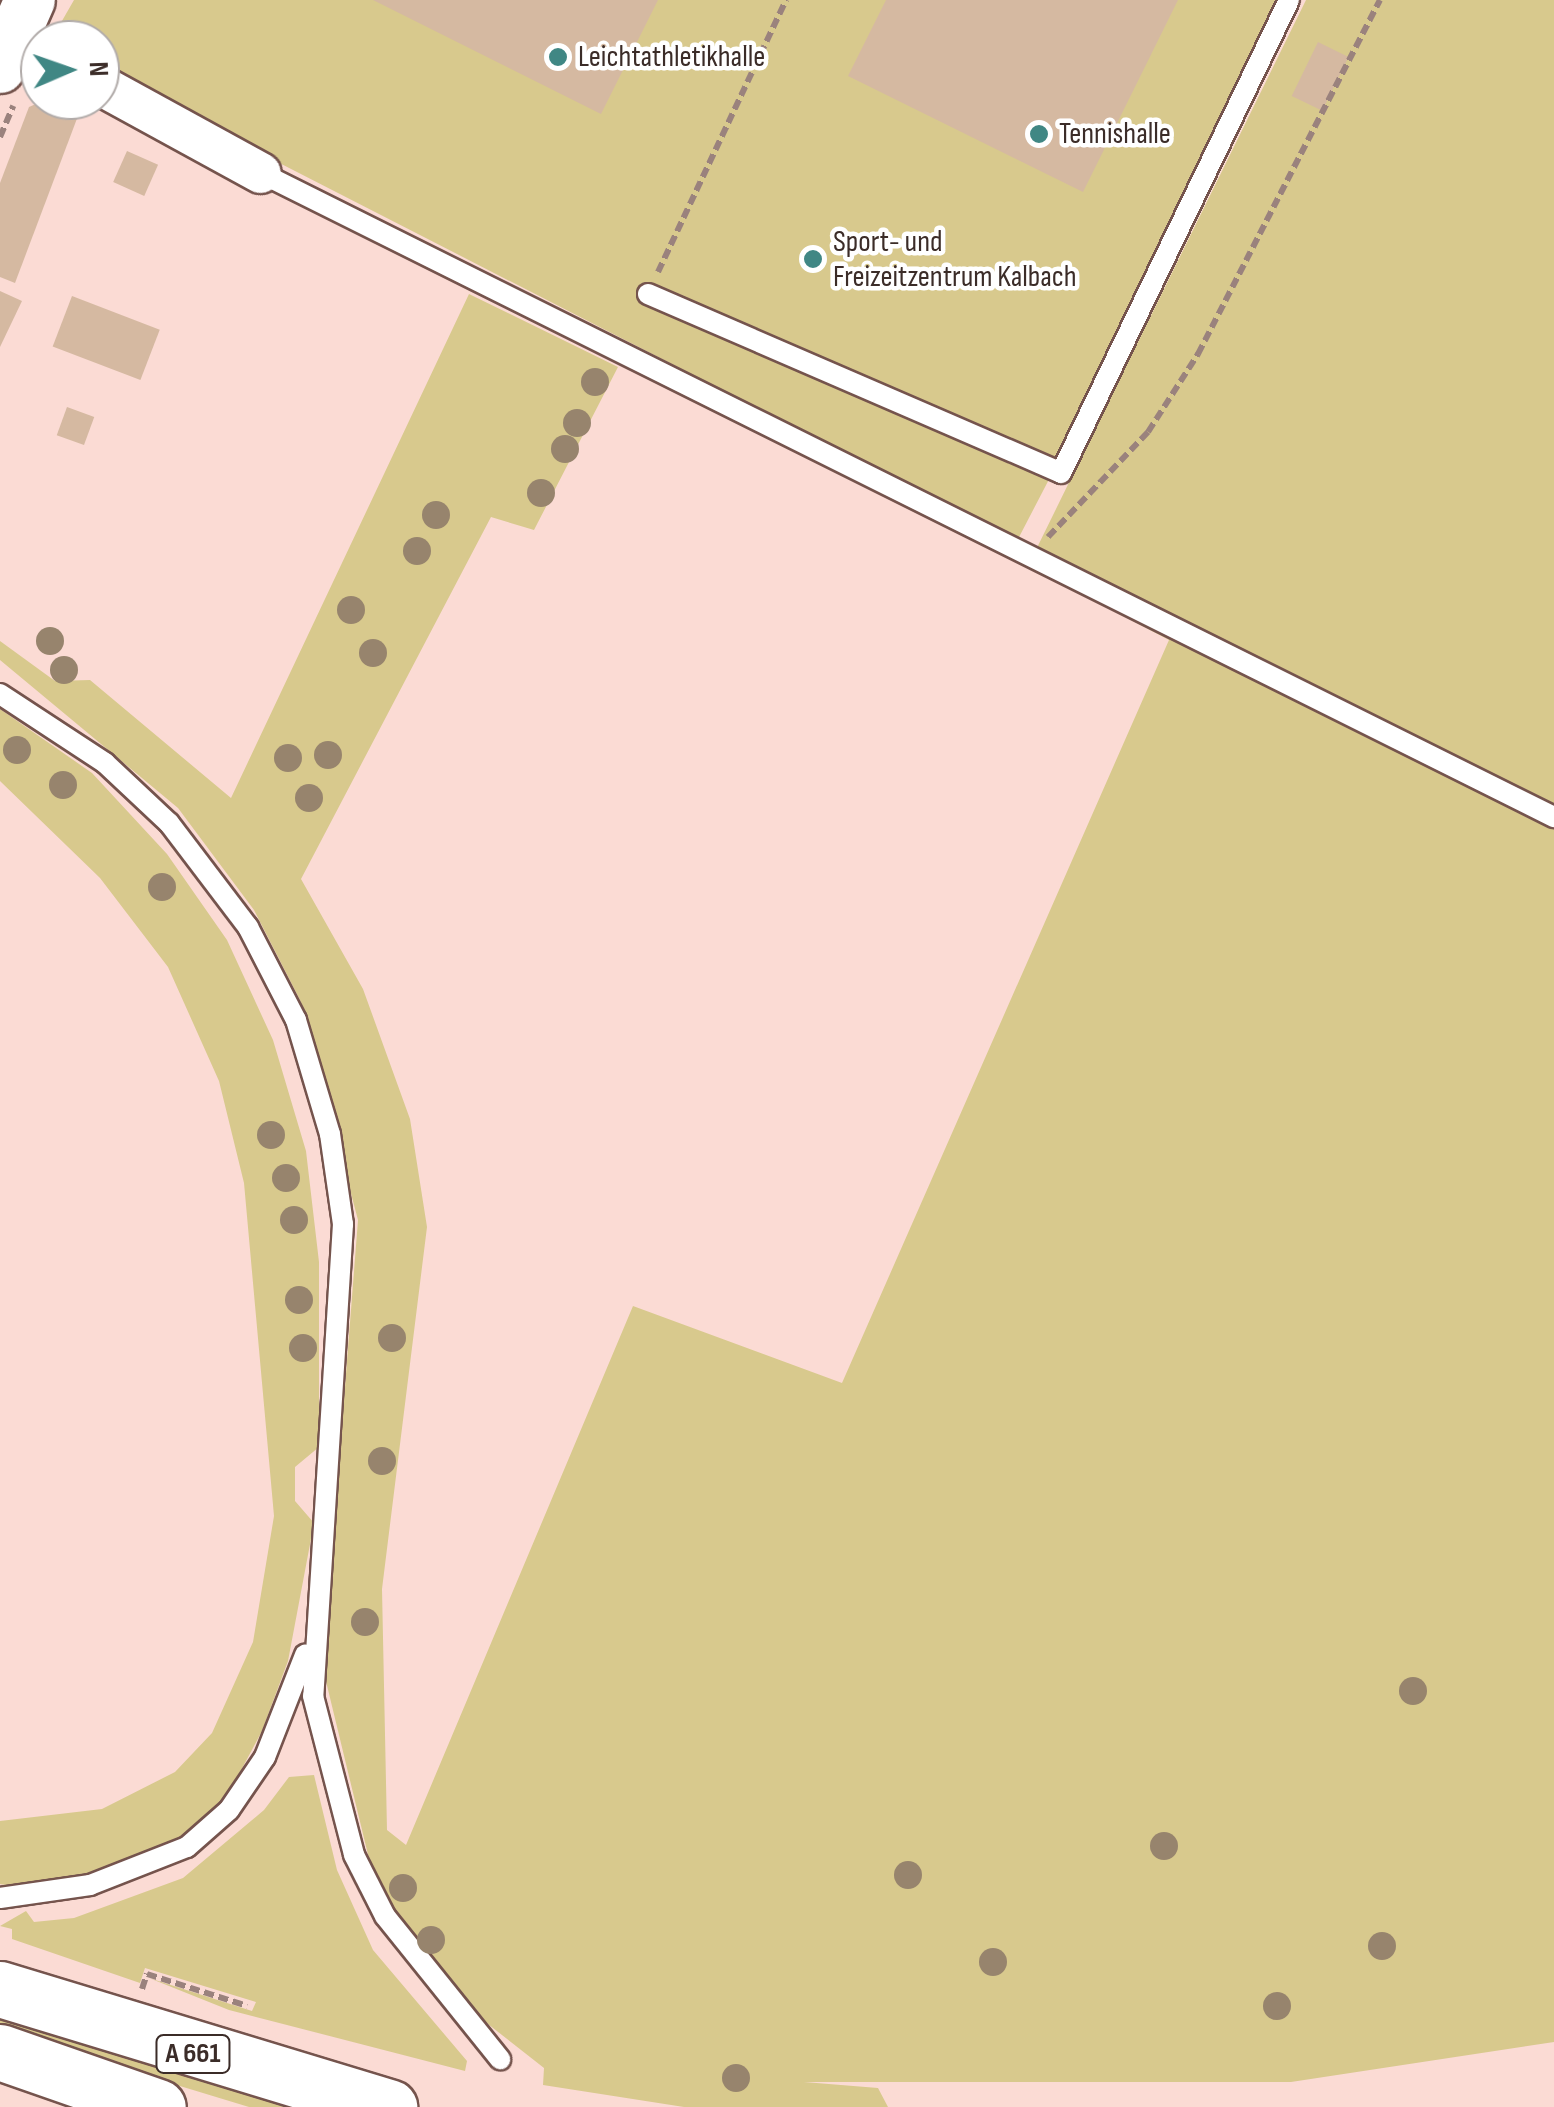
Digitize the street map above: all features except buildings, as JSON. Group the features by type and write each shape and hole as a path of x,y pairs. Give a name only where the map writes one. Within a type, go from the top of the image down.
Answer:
{"highway":[{"name":"A 661","path":"0,1989 389,2107"},
{"name":"A 661","path":"0,2052 158,2107"}],"street":[{"path":"120,96 261,173"}],"lane":[{"path":"648,294 1062,472 1288,0"},
{"path":"261,173 1554,817"},
{"path":"0,694 104,762 169,823 248,927 296,1020 330,1134 343,1224 310,1634 313,1696 354,1855 438,1992 500,2059"},
{"path":"0,1898 90,1885 187,1847 229,1810 265,1757 310,1634"}],"path":[{"path":"648,294 786,0"},
{"path":"1042,545 1148,432 1198,354 1380,0"}],"shaded area":[{"name":"Sport- und Freizeitzentrum Kalbach","path":"74,0 1298,0 1017,541 120,81 120,20 62,20"},
{"path":"1306,0 1554,0 1554,2042 1291,2082 804,2082 878,2088 888,2107 684,2107 543,2085 544,2068 451,1995 399,1923 371,1867 323,1669 358,1220 300,1000 254,910 178,808 0,660 0,641 55,681 90,680 231,798 469,294 618,367 534,530 491,517 301,879 363,989 410,1119 427,1227 382,1589 387,1830 406,1845 633,1306 842,1383 1169,640 1028,566"},
{"path":"0,709 92,773 167,854 227,940 273,1040 306,1151 319,1262 319,1447 295,1467 295,1501 314,1523 288,1661 262,1731 231,1789 188,1836 69,1884 23,1888 0,1884 0,1821 102,1809 175,1772 212,1733 253,1642 274,1516 244,1183 219,1081 168,967 100,878 0,781"},
{"path":"314,1775 337,1870 373,1950 467,2061 465,2071 229,2010 149,1978 252,2011 256,2002 145,1968 140,1983 12,1939 12,1929 0,1926 26,1911 34,1922 74,1918 183,1878 264,1810 289,1777"},
{"path":"0,2013 289,2107 249,2107 124,2069 0,2025"}],"place":[{"name":"Leichtathletikhalle","path":"558,57"},
{"name":"Tennishalle","path":"1039,134"},
{"name":"Sport- und Freizeitzentrum Kalbach","path":"813,259"}]}
